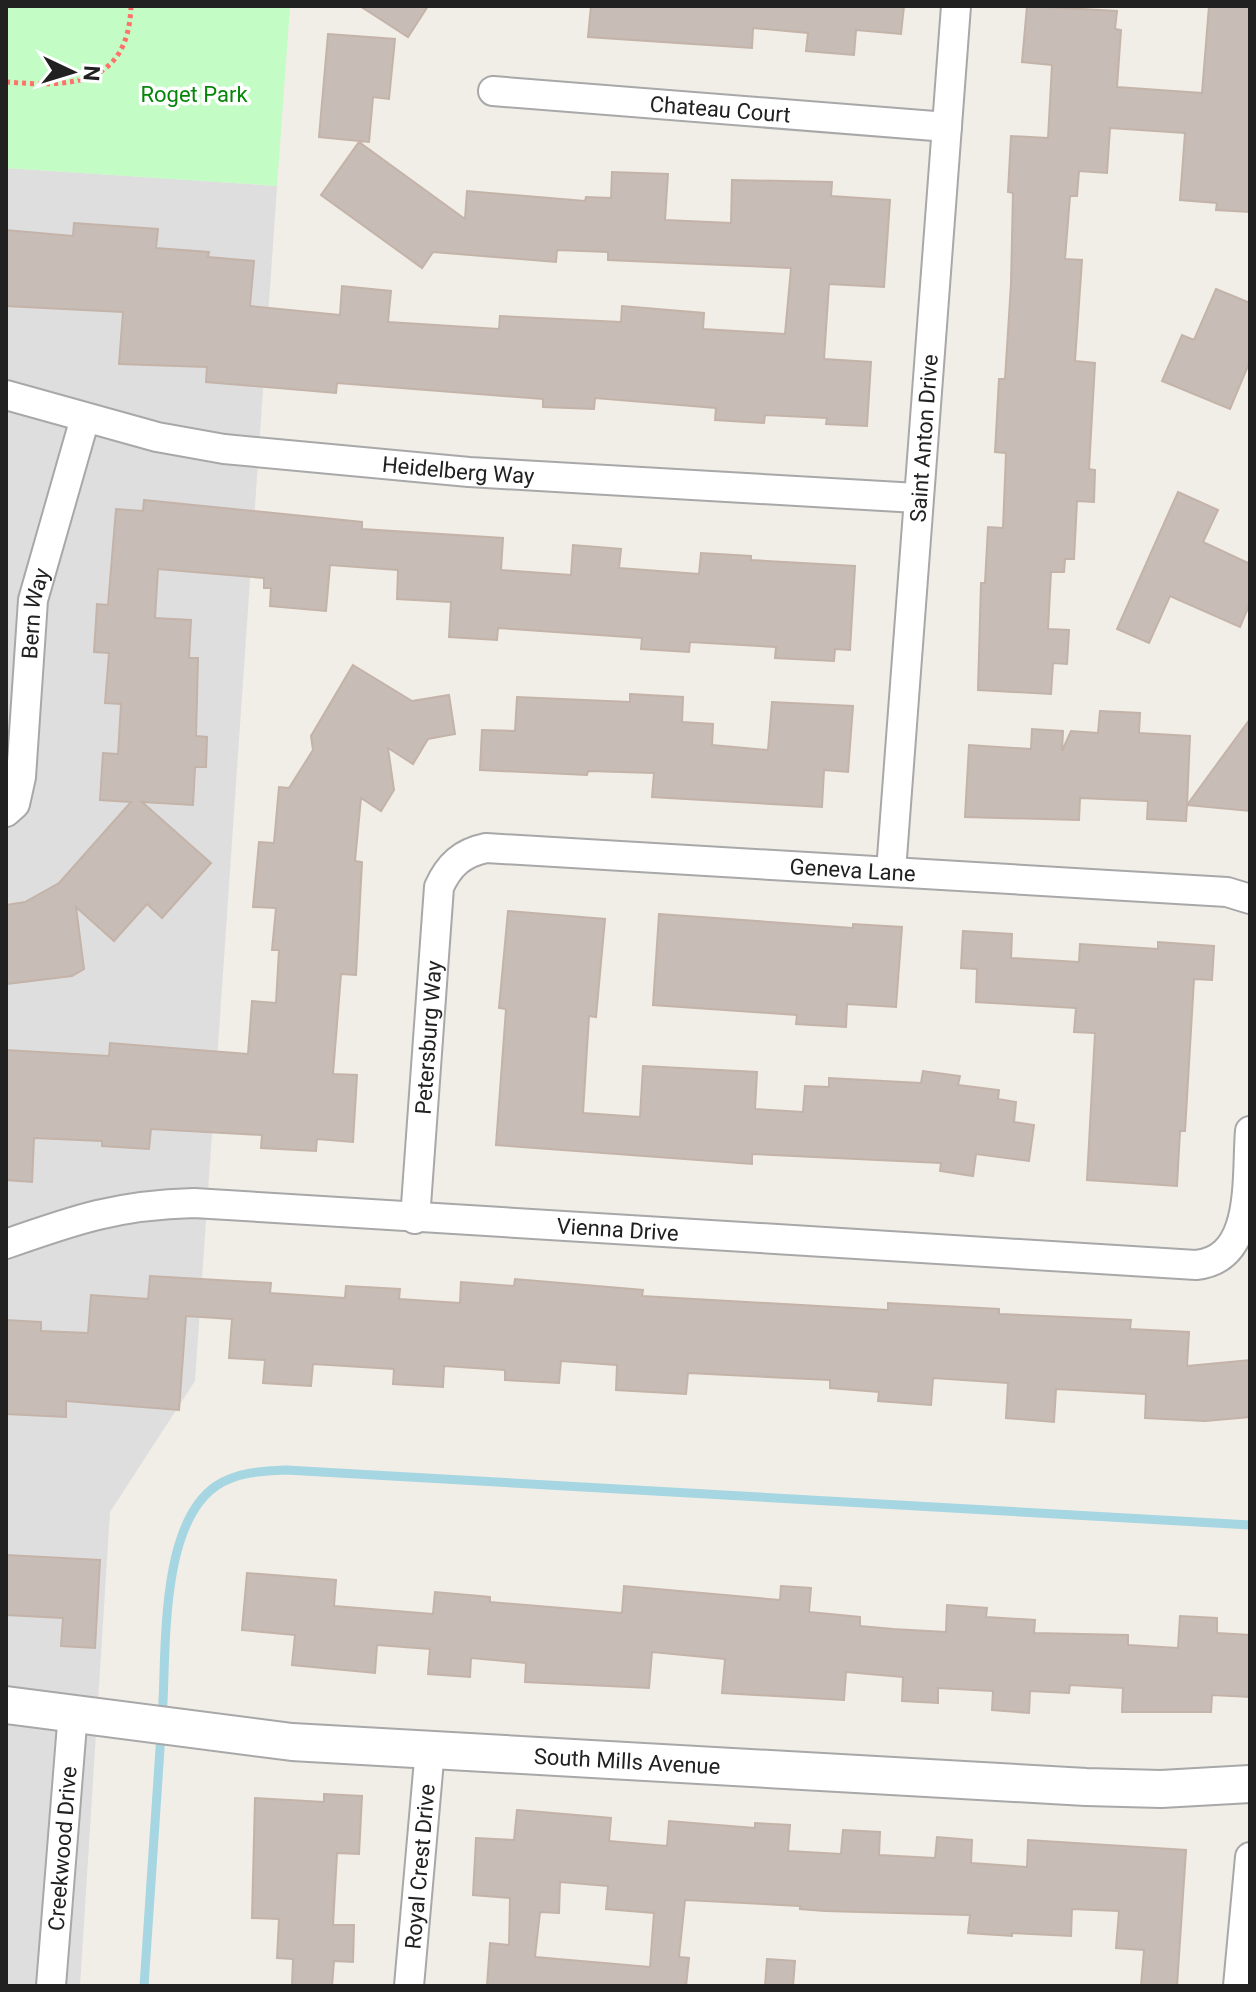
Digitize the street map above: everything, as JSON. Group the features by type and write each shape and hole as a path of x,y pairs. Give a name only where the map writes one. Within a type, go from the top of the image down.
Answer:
{"street":[{"name":"Saint Anton Drive","path":"891,871 956,6"},
{"name":"Chateau Court","path":"493,91 947,127"},
{"name":"Heidelberg Way","path":"6,395 157,437 259,452 469,472 917,498"},
{"name":"Bern Way","path":"6,812 15,804 21,777 33,600 85,418"},
{"name":"Geneva Lane","path":"455,861 486,848 1227,892 1250,899"},
{"name":"Petersburg Way","path":"415,1219 439,887 455,861"},
{"name":"Vienna Drive","path":"6,1244 88,1214 140,1205 194,1203 415,1219 1210,1264 1230,1252 1242,1223 1250,1131"},
{"name":"South Mills Avenue","path":"6,1705 252,1738 1086,1787 1161,1789 1250,1784"},
{"name":"Creekwood Drive","path":"51,1986 73,1712"},
{"name":"Royal Crest Drive","path":"409,1986 430,1749"},
{"path":"1238,1986 1250,1857"}],"path":[{"path":"6,82 60,85 91,79 114,61 123,45 131,6"}],"shaded area":[{"path":"6,168 277,186 195,1381 110,1512 80,1986 6,1986"}],"green space":[{"name":"Roget Park","path":"6,6 290,6 277,186 6,168"}],"building":[{"path":"360,6 428,6 408,37"},
{"path":"591,6 904,6 901,34 856,30 854,55 806,51 808,33 753,28 752,48 588,37"},
{"path":"1027,6 1117,11 1115,29 1121,30 1117,87 1202,93 1209,6 1250,6 1250,212 1216,210 1217,203 1180,200 1185,133 1110,128 1107,173 1079,171 1077,196 1070,196 1065,259 1082,260 1075,361 1095,363 1089,469 1095,470 1094,502 1077,501 1074,559 1065,559 1064,572 1051,572 1048,629 1069,630 1067,664 1053,663 1051,694 978,690 981,583 985,583 988,527 1003,528 1006,453 995,452 999,379 1005,379 1011,284 1013,193 1008,192 1011,136 1048,138 1052,65 1022,62"},
{"path":"328,34 395,39 389,99 373,97 369,142 319,137"},
{"path":"359,142 465,219 467,191 585,201 586,197 611,198 612,172 668,174 665,220 731,223 732,180 832,182 831,196 890,200 884,287 829,284 824,359 871,362 867,426 826,424 827,418 765,415 764,423 715,420 716,408 595,398 594,409 543,407 543,399 337,383 336,393 206,382 207,367 119,364 123,312 6,306 6,230 73,236 74,223 158,229 156,248 209,252 208,257 254,261 250,306 340,315 342,286 391,291 388,322 499,329 500,316 621,322 622,306 704,313 703,329 785,334 791,268 608,260 608,252 557,250 556,262 433,252 422,268 321,195"},
{"path":"1216,289 1250,303 1250,361 1230,409 1162,381 1182,335 1194,340"},
{"path":"1178,492 1218,510 1203,542 1250,564 1250,603 1240,627 1170,596 1149,643 1117,629"},
{"path":"144,500 362,522 362,529 503,538 501,570 571,575 573,545 621,549 619,568 699,574 701,553 751,556 751,560 855,566 850,650 835,649 834,661 775,658 776,647 690,642 689,652 641,649 642,638 498,628 497,640 449,637 451,602 397,599 398,570 330,565 326,611 270,606 271,588 264,588 264,578 158,569 155,618 191,620 189,658 198,658 196,736 207,737 206,767 195,767 193,805 142,802 211,863 162,918 147,904 114,941 76,907 84,969 72,976 6,984 6,905 25,902 59,883 131,802 100,800 103,753 118,754 121,704 105,703 109,653 94,652 97,604 108,605 116,509 143,511"},
{"path":"353,665 412,701 449,695 455,734 428,739 413,764 388,748 394,790 381,811 361,798 355,861 362,862 356,975 341,974 333,1074 357,1075 353,1142 317,1139 316,1151 261,1148 262,1135 151,1129 149,1149 102,1146 102,1141 34,1138 32,1182 6,1180 6,1050 109,1056 110,1043 248,1054 252,1001 276,1003 279,950 272,950 276,908 253,907 259,842 274,843 279,787 289,788 313,750 311,736"},
{"path":"630,694 683,697 682,722 713,724 712,745 768,750 772,702 853,706 848,772 824,770 822,807 652,797 654,773 588,771 587,775 480,770 482,730 515,731 517,697 630,702"},
{"path":"1100,711 1140,713 1139,733 1190,736 1186,821 1147,819 1148,801 1080,798 1079,820 965,817 969,745 1031,749 1032,729 1063,731 1062,751 1071,731 1098,733"},
{"path":"1250,719 1250,811 1187,805"},
{"path":"508,911 605,919 596,1017 589,1016 583,1113 640,1117 643,1066 757,1072 755,1109 803,1112 805,1086 829,1087 829,1078 921,1083 923,1071 960,1076 958,1085 999,1090 998,1099 1016,1102 1014,1122 1034,1125 1029,1161 976,1154 973,1176 940,1171 941,1163 752,1154 752,1164 496,1145 506,1009 499,1008"},
{"path":"659,914 853,928 853,924 902,927 896,1007 847,1004 846,1027 796,1024 797,1015 653,1005"},
{"path":"963,931 1012,934 1011,958 1079,962 1080,944 1158,949 1158,942 1214,946 1212,980 1194,979 1185,1131 1180,1131 1177,1186 1087,1180 1095,1033 1074,1032 1076,1008 976,1002 977,969 961,968"},
{"path":"150,1276 271,1283 270,1293 345,1298 346,1286 400,1289 399,1299 460,1303 461,1282 514,1286 515,1279 643,1290 642,1296 888,1310 888,1303 999,1309 999,1314 1131,1320 1130,1329 1189,1332 1187,1366 1250,1360 1250,1417 1205,1421 1145,1418 1146,1394 1056,1389 1054,1422 1006,1418 1008,1383 933,1378 931,1405 878,1401 879,1392 830,1388 830,1380 688,1373 686,1394 616,1390 617,1365 561,1361 559,1383 505,1380 505,1370 444,1366 443,1387 393,1384 394,1369 313,1364 311,1386 263,1383 265,1360 229,1358 232,1319 186,1316 179,1410 66,1401 66,1417 6,1414 6,1320 41,1322 41,1331 88,1333 91,1295 148,1299"},
{"path":"6,1555 100,1560 95,1648 61,1646 63,1618 6,1615"},
{"path":"247,1573 336,1580 334,1606 433,1614 435,1592 490,1597 490,1602 622,1613 624,1586 780,1600 781,1586 811,1588 809,1612 860,1617 860,1626 946,1632 947,1605 987,1608 986,1617 1035,1620 1034,1633 1128,1635 1128,1645 1178,1648 1180,1616 1217,1618 1217,1633 1250,1635 1250,1697 1212,1695 1211,1712 1122,1712 1123,1688 1070,1685 1069,1693 1030,1691 1029,1713 992,1710 993,1691 938,1688 938,1703 902,1701 903,1677 846,1672 844,1700 722,1693 725,1659 652,1652 649,1688 525,1682 526,1663 471,1658 470,1677 428,1674 430,1649 377,1645 375,1673 292,1665 295,1635 242,1630"},
{"path":"324,1794 362,1796 359,1854 337,1853 333,1925 354,1925 353,1962 334,1961 332,1986 292,1986 293,1959 277,1958 279,1919 252,1918 255,1798 324,1802"},
{"path":"517,1810 611,1818 609,1841 667,1846 669,1821 755,1828 755,1823 790,1825 788,1851 841,1854 843,1830 880,1832 879,1855 935,1858 937,1837 972,1840 971,1863 1027,1867 1028,1840 1186,1850 1177,1986 1141,1986 1144,1950 1116,1948 1119,1911 1072,1909 1071,1936 1012,1933 1012,1936 968,1933 970,1915 825,1911 800,1909 800,1906 685,1900 679,1957 689,1958 686,1986 487,1986 490,1943 509,1945 510,1898 473,1895 476,1838 514,1840","holes":["560,1882 608,1886 606,1909 654,1913 650,1967 535,1957 540,1912 559,1913"]},
{"path":"767,1959 795,1961 793,1986 765,1986"}],"waterway":[{"path":"162,1719 169,1594 184,1530 197,1505 216,1486 250,1473 286,1470 1250,1525"},
{"path":"144,1986 161,1734"}]}
